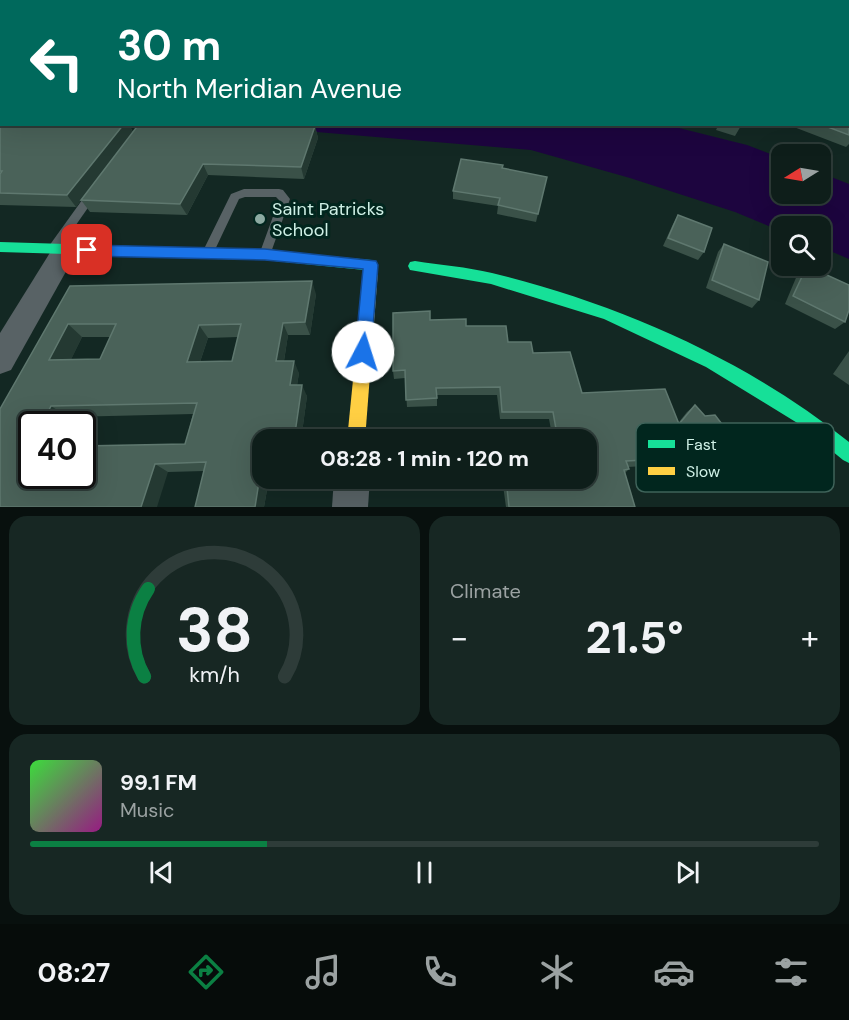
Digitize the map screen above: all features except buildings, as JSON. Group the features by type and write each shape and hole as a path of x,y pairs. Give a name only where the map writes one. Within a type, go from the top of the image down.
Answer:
{"street":[{"path":"0,247 265,255 371,265 357,429"},
{"path":"0,360 59,250"},
{"path":"415,266 491,278 608,314 712,362 811,423"},
{"path":"834,442 849,454"},
{"path":"350,507 351,489"}],"lane":[{"path":"59,250 99,186"},
{"path":"208,253 235,196 244,193 279,194 285,199 265,255"}],"shaded area":[{"path":"244,126 671,126 747,145 771,154 771,204 831,204 831,177 849,184 849,259 831,251 831,216 771,216 771,227 735,212 630,178 531,150"}],"traffic: fast":[{"path":"0,247 265,255 371,265 371,270"},
{"path":"415,266 491,278 608,314 712,362 811,423"},
{"path":"834,442 849,454"}],"traffic: slow":[{"path":"357,429 371,270"}],"place":[{"name":"Saint Patricks School","path":"260,219"}],"route":[{"path":"87,250 265,255 371,265 363,352"}]}
